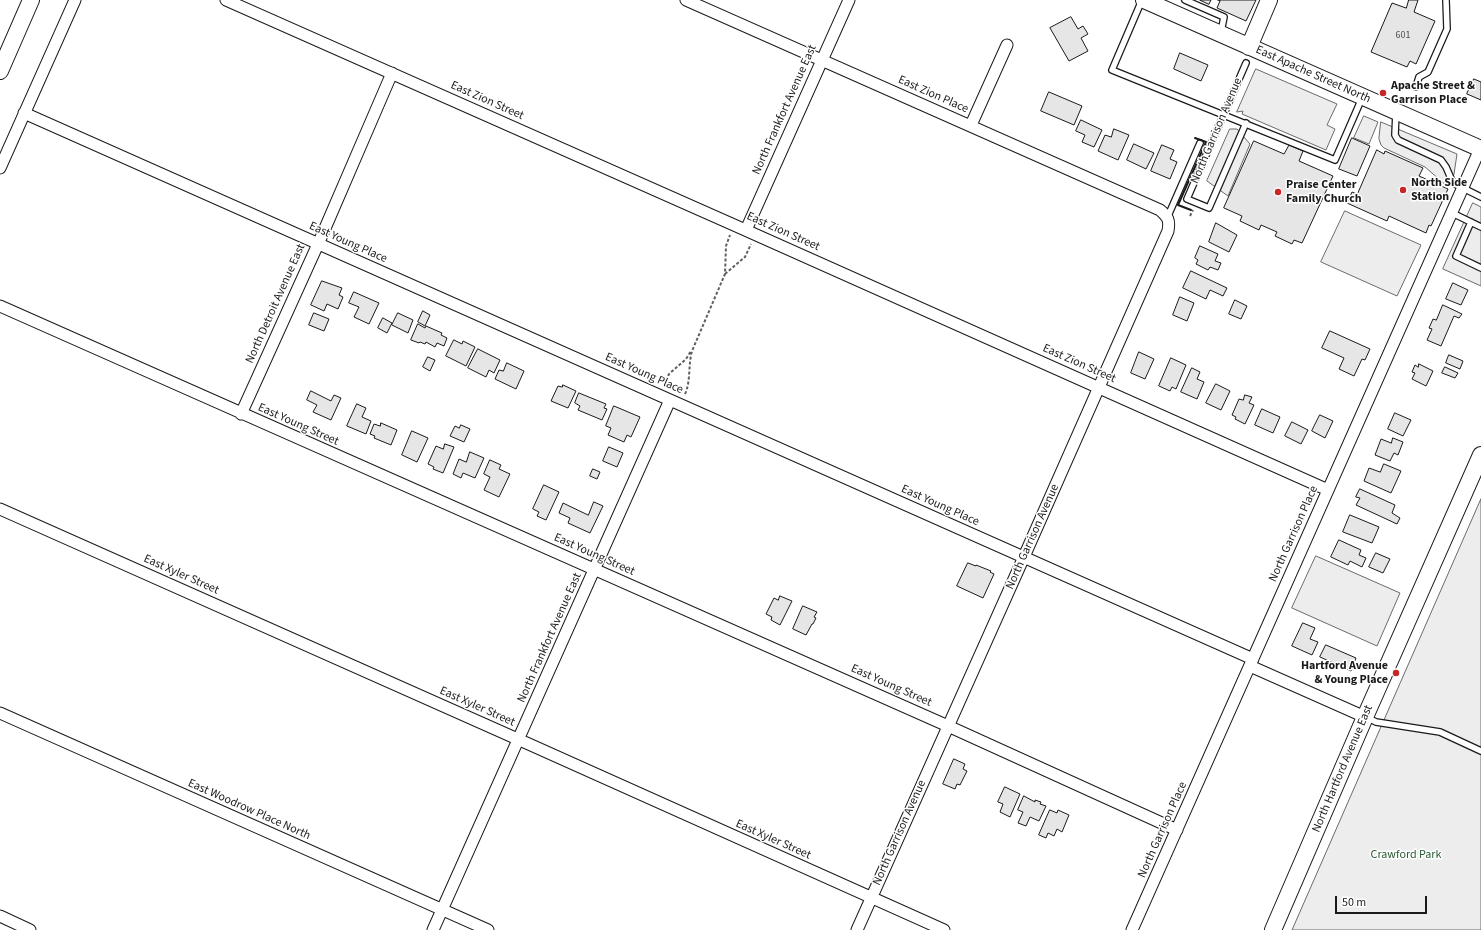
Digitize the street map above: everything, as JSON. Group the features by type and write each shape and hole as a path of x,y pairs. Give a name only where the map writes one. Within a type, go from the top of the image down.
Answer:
{"street":[{"path":"0,71 31,0"},
{"path":"0,168 75,0"},
{"name":"East Zion Street","path":"226,0 1328,490"},
{"name":"East Zion Place","path":"686,0 971,125 1160,210 1168,216"},
{"name":"North Frankfort Avenue East","path":"746,230 849,0"},
{"name":"East Apache Street North","path":"1143,0 1480,149"},
{"path":"1249,47 1269,0"},
{"path":"971,125 1007,45"},
{"name":"North Detroit Avenue East","path":"241,414 318,244 392,73"},
{"name":"East Young Place","path":"24,114 1024,558 1365,717"},
{"name":"North Garrison Place","path":"1132,930 1480,149"},
{"name":"North Garrison Avenue","path":"857,930 1024,558 1168,231 1170,222 1168,216"},
{"name":"East Young Street","path":"0,306 948,726 1177,830"},
{"name":"North Frankfort Avenue East","path":"433,930 670,400"},
{"name":"North Hartford Avenue East","path":"1273,930 1481,455"},
{"name":"East Xyler Street","path":"0,509 944,930"},
{"name":"East Woodrow Place North","path":"0,713 488,930"},
{"path":"0,916 30,930"}],"lane":[{"path":"1143,0 1112,70 1335,160 1362,97"},
{"path":"1185,0 1224,17 1221,34"},
{"path":"1416,87 1419,77 1428,72 1447,29 1446,0"},
{"name":"North Garrison Avenue","path":"1246,63 1187,199 1209,208 1246,123"},
{"path":"1396,112 1395,135 1398,140 1442,160 1453,184 1481,197"},
{"name":"North Garrison Avenue","path":"1168,216 1200,143"},
{"path":"1452,213 1481,227"},
{"path":"1471,222 1456,256 1481,268"},
{"path":"1365,717 1376,722 1440,732 1481,751"}],"path":[{"path":"688,387 689,361 692,350 725,274 726,246"},
{"path":"725,274 745,257"},
{"path":"669,374 686,359 692,350"}],"shaded area":[{"path":"1256,69 1337,104 1327,125 1335,129 1326,150 1242,114 1243,111 1237,112"},
{"path":"1364,116 1378,122 1369,144 1354,138"},
{"path":"1381,122 1457,154 1454,174 1448,187 1425,167 1384,148 1379,139"},
{"path":"1230,129 1237,129 1250,144 1228,196 1207,181"},
{"path":"1473,203 1481,207 1481,286 1443,269"},
{"path":"1345,211 1421,245 1397,296 1321,262"},
{"name":"Crawford Park","path":"1481,499 1481,930 1292,930 1380,729"},
{"path":"1316,556 1400,593 1377,646 1292,608"}],"building":[{"path":"1200,0 1211,0 1209,4"},
{"path":"1218,0 1256,0 1246,21 1217,8 1220,1"},
{"path":"1409,0 1418,0 1414,12 1435,21 1416,64 1410,61 1407,67 1371,52 1392,3 1406,8"},
{"path":"1071,17 1078,29 1083,26 1088,34 1081,38 1088,51 1069,61 1050,28"},
{"path":"1180,53 1208,65 1201,81 1174,69"},
{"path":"1474,79 1481,82 1481,100 1467,94"},
{"path":"1049,92 1082,106 1074,125 1041,111"},
{"path":"1081,120 1102,130 1094,147 1082,142 1085,135 1076,131"},
{"path":"1114,129 1129,135 1118,160 1098,151 1105,135 1111,137"},
{"path":"1352,138 1370,146 1357,176 1339,169"},
{"name":"Praise Center Family Church","path":"1254,141 1284,154 1289,145 1303,151 1299,161 1333,176 1302,243 1294,240 1292,244 1275,236 1277,232 1261,225 1259,230 1240,221 1242,216 1224,208"},
{"path":"1134,144 1154,153 1146,169 1127,160"},
{"path":"1162,145 1174,150 1170,159 1177,162 1170,179 1151,171"},
{"name":"North Side Station","path":"1377,150 1384,154 1385,151 1423,168 1419,176 1448,189 1431,226 1429,225 1426,233 1389,216 1387,221 1347,203 1352,192 1357,194"},
{"path":"1216,223 1237,235 1229,252 1209,242"},
{"path":"1200,246 1218,254 1215,261 1221,263 1218,270 1210,267 1208,270 1196,264 1198,260 1195,258"},
{"path":"1191,271 1227,288 1223,296 1210,290 1206,299 1183,288"},
{"path":"322,281 342,288 339,295 343,297 338,309 327,304 324,311 311,305"},
{"path":"1453,283 1468,290 1461,305 1446,299"},
{"path":"354,292 379,303 369,324 354,317 359,307 349,303"},
{"path":"1180,297 1194,303 1187,321 1173,315"},
{"path":"1235,300 1247,306 1241,319 1229,314"},
{"path":"1443,305 1462,314 1459,318 1454,316 1441,346 1427,340 1432,329 1429,328 1433,319 1436,320"},
{"path":"423,311 430,315 425,326 418,322"},
{"path":"314,313 329,319 324,331 309,325"},
{"path":"398,313 413,320 408,333 392,325"},
{"path":"383,318 392,323 387,333 378,328"},
{"path":"418,324 425,328 426,326 442,333 441,335 447,338 444,346 437,343 435,347 426,342 425,344 411,340"},
{"path":"1330,331 1370,349 1365,360 1362,359 1354,376 1339,369 1344,358 1322,348"},
{"path":"454,340 462,344 463,341 475,347 466,366 446,356"},
{"path":"478,349 500,360 494,373 489,370 486,377 468,368"},
{"path":"1139,352 1154,359 1145,379 1131,373"},
{"path":"1449,355 1463,361 1460,369 1446,363"},
{"path":"428,357 435,360 430,371 423,367"},
{"path":"1171,358 1186,365 1176,389 1172,387 1170,391 1159,386"},
{"path":"507,363 524,371 516,389 495,379 499,370 503,371"},
{"path":"1419,364 1433,371 1426,386 1412,379 1415,373 1412,372 1415,365 1418,367"},
{"path":"1445,367 1458,373 1455,378 1442,373"},
{"path":"1192,368 1200,372 1197,379 1204,382 1197,399 1181,392"},
{"path":"1216,384 1230,391 1221,410 1206,403"},
{"path":"563,385 576,391 568,408 551,401 558,386 562,387"},
{"path":"311,391 331,401 334,395 341,398 331,420 313,412 317,405 307,400"},
{"path":"579,393 606,404 604,408 607,409 602,420 578,410 580,406 575,403"},
{"path":"1245,395 1252,397 1249,403 1254,405 1245,424 1235,419 1236,417 1232,415 1239,399 1243,400"},
{"path":"357,404 366,408 362,417 371,421 366,434 347,426"},
{"path":"614,406 640,417 631,437 627,435 624,442 608,435 611,428 606,426"},
{"path":"1262,409 1280,417 1273,433 1255,425"},
{"path":"1395,413 1411,420 1403,436 1388,429"},
{"path":"1320,415 1333,421 1325,438 1312,431"},
{"path":"1292,422 1308,430 1301,444 1285,436"},
{"path":"381,423 397,430 391,445 374,438 375,436 370,434 374,424 380,426"},
{"path":"461,425 470,429 464,442 450,436 455,426 459,428"},
{"path":"412,431 428,438 417,462 402,455"},
{"path":"1393,438 1403,442 1398,455 1394,453 1390,461 1375,455 1381,439 1391,443"},
{"path":"445,444 454,447 443,473 433,469 434,467 428,464 436,446 443,449"},
{"path":"609,447 623,453 617,467 603,461"},
{"path":"470,452 484,458 475,478 463,473 461,478 453,474 459,459 466,462"},
{"path":"490,460 501,465 499,469 510,474 499,497 484,490 490,477 484,474"},
{"path":"1384,464 1401,471 1391,493 1364,481 1369,468 1380,472"},
{"path":"593,469 600,472 597,479 590,476"},
{"path":"544,485 559,492 546,520 537,516 539,512 533,509"},
{"path":"1360,489 1395,505 1392,513 1400,518 1397,524 1356,505 1360,498 1356,497"},
{"path":"594,502 603,506 590,533 568,523 570,518 559,513 563,503 588,515"},
{"path":"1350,515 1379,527 1372,543 1343,532"},
{"path":"1339,540 1361,550 1359,555 1366,558 1362,567 1350,561 1348,565 1331,557"},
{"path":"1376,553 1390,559 1383,573 1369,567"},
{"path":"968,563 991,571 990,572 994,574 983,598 957,586"},
{"path":"780,596 792,601 780,625 771,620 772,617 766,614 774,598 778,600"},
{"path":"803,606 817,612 814,617 816,618 806,635 793,629"},
{"path":"1303,623 1315,628 1310,639 1318,642 1312,655 1292,646"},
{"path":"1326,645 1356,658 1351,671 1320,657"},
{"path":"954,759 965,764 963,769 967,771 960,785 957,784 955,789 943,784"},
{"path":"1005,787 1020,794 1010,817 1000,812 1003,804 998,802"},
{"path":"1024,796 1035,802 1035,800 1041,802 1040,804 1046,806 1039,821 1030,817 1026,826 1018,823 1023,812 1018,810"},
{"path":"1050,810 1057,813 1058,810 1069,815 1062,832 1057,829 1054,836 1048,833 1046,838 1039,835"}],"wall":[{"path":"1191,210 1178,205 1206,142 1195,138"}],"place":[{"name":"Apache Street & Garrison Place","path":"1383,93"},
{"name":"North Side Station","path":"1403,190"},
{"name":"Praise Center Family Church","path":"1278,192"},
{"name":"Hartford Avenue & Young Place","path":"1396,673"}]}
